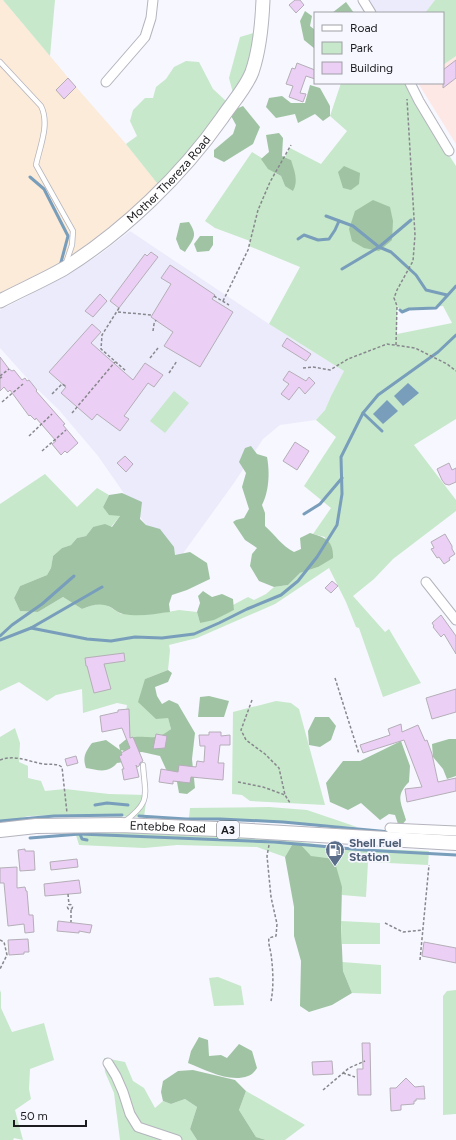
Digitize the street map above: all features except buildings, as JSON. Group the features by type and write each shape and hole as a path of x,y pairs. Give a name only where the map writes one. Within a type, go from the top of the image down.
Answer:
{"main road":[{"name":"Entebbe Road","path":"0,830 36,826 120,825 456,843"}],"street":[{"path":"106,82 145,37 151,18 153,0"},
{"name":"Mother Thereza Road","path":"0,301 64,268 103,242 155,196 186,163 215,128 247,82 252,72 260,34 263,0"},
{"path":"363,0 370,12"},
{"path":"410,84 448,151"},
{"path":"426,582 456,620"},
{"path":"390,828 456,832"},
{"path":"108,1062 123,1092 130,1114 138,1127 177,1140"}],"lane":[{"path":"0,62 41,106 44,112 45,124 36,165 73,232 72,245 64,268"},
{"path":"120,825 134,815 143,805 146,798 143,765"}],"path":[{"path":"396,345 397,306 394,298 396,290 413,261 416,235 407,98"},
{"path":"223,302 248,250 258,210 270,182 291,145"},
{"path":"214,296 229,306"},
{"path":"119,308 102,334 101,349 126,371"},
{"path":"117,312 152,315"},
{"path":"153,330 156,320"},
{"path":"303,368 313,367 330,370 348,359 387,344 415,348 434,357 456,371"},
{"path":"150,358 158,348"},
{"path":"169,373 177,361"},
{"path":"72,413 115,362"},
{"path":"1,377 9,369"},
{"path":"2,402 23,384"},
{"path":"52,394 62,384 67,386"},
{"path":"30,436 52,414"},
{"path":"42,451 66,430"},
{"path":"335,678 359,754"},
{"path":"252,700 241,730 246,740 265,754 279,768 285,795 290,803"},
{"path":"0,760 7,758 21,758 43,764 58,764 62,767 67,814"},
{"path":"238,782 263,787 285,795"},
{"path":"270,844 267,856 271,897 277,924 276,936 269,938 268,942 271,953 273,989 271,1001"},
{"path":"420,960 429,865"},
{"path":"68,894 69,905 72,906 71,922"},
{"path":"385,923 403,932 423,930"},
{"path":"0,940 4,942 7,955 0,969"},
{"path":"323,1090 349,1068 365,1061"},
{"path":"343,1073 356,1077"}],"shaded area":[{"path":"0,0 3,0 126,144 161,188 84,251 0,293"},
{"path":"369,0 435,0 426,12 376,12"},
{"path":"456,56 456,144 419,84 444,84 444,64"},
{"path":"130,231 269,324 344,371 325,410 316,420 280,425 263,439 234,483 179,559 146,525 98,456 59,410 35,387 0,348 0,310 51,284 99,255"}],"green space":[{"path":"3,0 55,0 50,56"},
{"path":"435,0 456,0 456,56 444,64 444,12 426,12"},
{"path":"346,2 353,12 333,12"},
{"path":"305,11 312,16 310,26 314,29 314,48 304,40 300,21"},
{"path":"257,32 243,85 233,93 229,78 240,37"},
{"path":"186,61 199,62 213,89 226,101 197,143 161,188 126,144 137,136 130,121 133,110 145,98 153,98 156,87 166,79 174,67"},
{"path":"341,84 408,84 411,90 411,97 456,166 456,419 414,445 456,500 456,511 393,559 374,579 353,596 385,632 389,629 421,683 383,697 359,628 356,627 346,602 329,568 275,604 197,638 169,645 168,670 145,679 168,718 171,729 163,736 151,738 128,738 125,717 127,705 117,703 83,713 82,689 56,695 47,701 19,682 0,691 0,504 45,474 77,507 97,488 109,495 103,507 120,516 111,527 93,527 86,536 77,538 71,545 62,548 53,556 51,568 47,575 20,586 14,598 20,611 38,612 63,597 82,609 96,604 105,604 121,614 162,613 179,610 197,612 200,623 234,610 233,605 248,597 254,600 266,594 274,587 288,585 300,573 318,567 325,537 313,534 331,508 304,486 336,437 316,420 325,410 344,371 269,324 300,267 249,246 250,241 215,228 205,221 252,152 278,168 275,173 281,176 285,186 291,160 285,157 290,148 321,164 347,131 330,116","holes":["397,306 402,312 409,309 443,306 452,323 397,334"]},
{"path":"310,85 320,88 330,106 330,116 323,121 315,114 298,123 295,114 276,118 266,107 269,98 282,96 291,103 305,103"},
{"path":"243,106 260,127 253,144 224,162 214,157 214,150 233,134 236,125 230,114"},
{"path":"279,133 283,138 282,156 291,160 295,172 296,183 293,191 285,186 281,176 268,169 261,159 269,152 266,135"},
{"path":"344,166 360,173 359,184 351,190 343,188 338,172"},
{"path":"373,200 390,207 393,221 392,240 379,251 364,248 352,241 349,229 355,211"},
{"path":"189,222 192,227 194,237 185,252 180,249 176,239 180,223"},
{"path":"200,236 213,236 213,245 209,251 197,252 194,244"},
{"path":"174,391 189,403 165,433 150,421"},
{"path":"251,446 257,454 267,457 268,482 262,505 265,513 265,526 282,544 294,552 301,549 300,538 310,533 324,538 332,547 333,558 318,567 300,573 288,585 274,587 259,581 250,566 252,554 257,548 245,540 233,522 244,518 249,509 242,487 246,473 239,462 245,448"},
{"path":"122,493 142,502 140,519 146,525 160,529 174,547 175,555 190,552 207,563 210,579 187,590 172,595 169,604 170,612 146,615 129,615 122,614 104,605 93,605 82,609 63,597 38,612 20,611 14,598 20,586 47,575 51,568 53,556 62,548 71,545 77,538 86,536 93,527 105,524 112,527 120,516 109,515 103,507 109,495"},
{"path":"203,591 212,597 222,594 233,599 234,610 214,620 200,623 197,612 200,603 198,596"},
{"path":"168,670 172,673 168,682 155,687 157,696 162,704 169,700 178,704 195,733 192,759 195,788 187,794 179,793 177,782 170,778 160,756 142,752 131,753 121,750 125,758 124,762 117,763 110,769 106,770 86,768 84,761 85,754 92,743 106,740 120,750 119,745 125,740 135,737 160,736 171,729 168,718 156,719 138,702 145,679"},
{"path":"209,696 229,701 224,717 198,717 200,697"},
{"path":"276,701 291,703 299,709 325,805 250,801 242,795 232,794 233,712"},
{"path":"315,717 329,717 336,726 331,740 320,747 309,745 308,731"},
{"path":"15,728 20,743 19,762 28,766 28,778 41,781 45,791 65,789 109,794 147,795 144,817 62,815 29,816 0,823 0,737"},
{"path":"449,739 456,739 456,776 447,779 443,769 433,757 432,744"},
{"path":"401,741 410,766 409,782 402,791 400,800 406,820 402,825 398,824 395,815 389,814 380,820 361,803 348,810 330,802 326,783 343,761 360,761"},
{"path":"269,807 307,810 357,827 189,818 190,808"},
{"path":"75,832 123,832 286,840 346,848 429,851 428,865 368,862 366,897 342,895 342,887 311,856 292,845 285,857 257,847 177,845 144,848 79,845"},
{"path":"300,844 311,856 334,859 342,887 341,927 343,971 352,993 332,1005 309,1012 300,1006 301,961 294,936 294,907 285,857 292,845"},
{"path":"341,921 380,923 380,944 342,944"},
{"path":"342,962 381,965 381,994 352,993 343,971"},
{"path":"218,977 241,986 244,1005 214,1006 209,978"},
{"path":"0,990 1,1008 12,1032 44,1023 54,1060 30,1069 29,1089 31,1099 15,1110 23,1140 14,1138 13,1140 0,1140"},
{"path":"456,990 456,1114 443,1115 443,996 447,991"},
{"path":"199,1037 208,1040 209,1056 221,1055 227,1058 239,1044 252,1051 257,1068 249,1075 241,1078 233,1078 218,1075 188,1063 191,1051"},
{"path":"104,1058 125,1062 133,1081 144,1088 155,1108 163,1101 171,1104 185,1099 197,1107 190,1129 197,1140 120,1140 114,1093 105,1072"},
{"path":"193,1070 235,1080 246,1091 239,1110 256,1137 266,1140 197,1140 190,1129 197,1107 185,1099 171,1104 163,1101 161,1092 163,1081 178,1071"},
{"path":"246,1091 305,1125 285,1140 266,1140 256,1137 239,1110"}],"water":[{"path":"408,383 419,393 403,406 394,396"},
{"path":"387,400 398,411 383,424 373,414"}],"waterway":[{"path":"30,177 44,189 68,236 60,266"},
{"path":"326,216 353,226 379,247 391,252 416,275 426,290 447,295"},
{"path":"342,269 379,247 411,220"},
{"path":"298,239 304,235 318,240 329,239 339,221"},
{"path":"400,310 402,312 409,309 436,308 456,286"},
{"path":"31,628 87,639 111,641 135,637 162,638 194,634 281,595 298,581 317,557 337,525 342,494 341,457 363,413 378,395 438,352 456,335"},
{"path":"363,413 382,431"},
{"path":"304,514 320,504 342,478"},
{"path":"0,636 12,625 42,604 74,576"},
{"path":"0,640 31,628 102,587"},
{"path":"95,805 107,803 128,805"},
{"path":"0,821 54,816 122,815"},
{"path":"139,816 283,822 390,832"},
{"path":"80,834 274,842 364,850 456,855"},
{"path":"30,838 80,834 82,839 87,840"}],"place":[{"name":"Shell Fuel Station","path":"335,867"}]}
